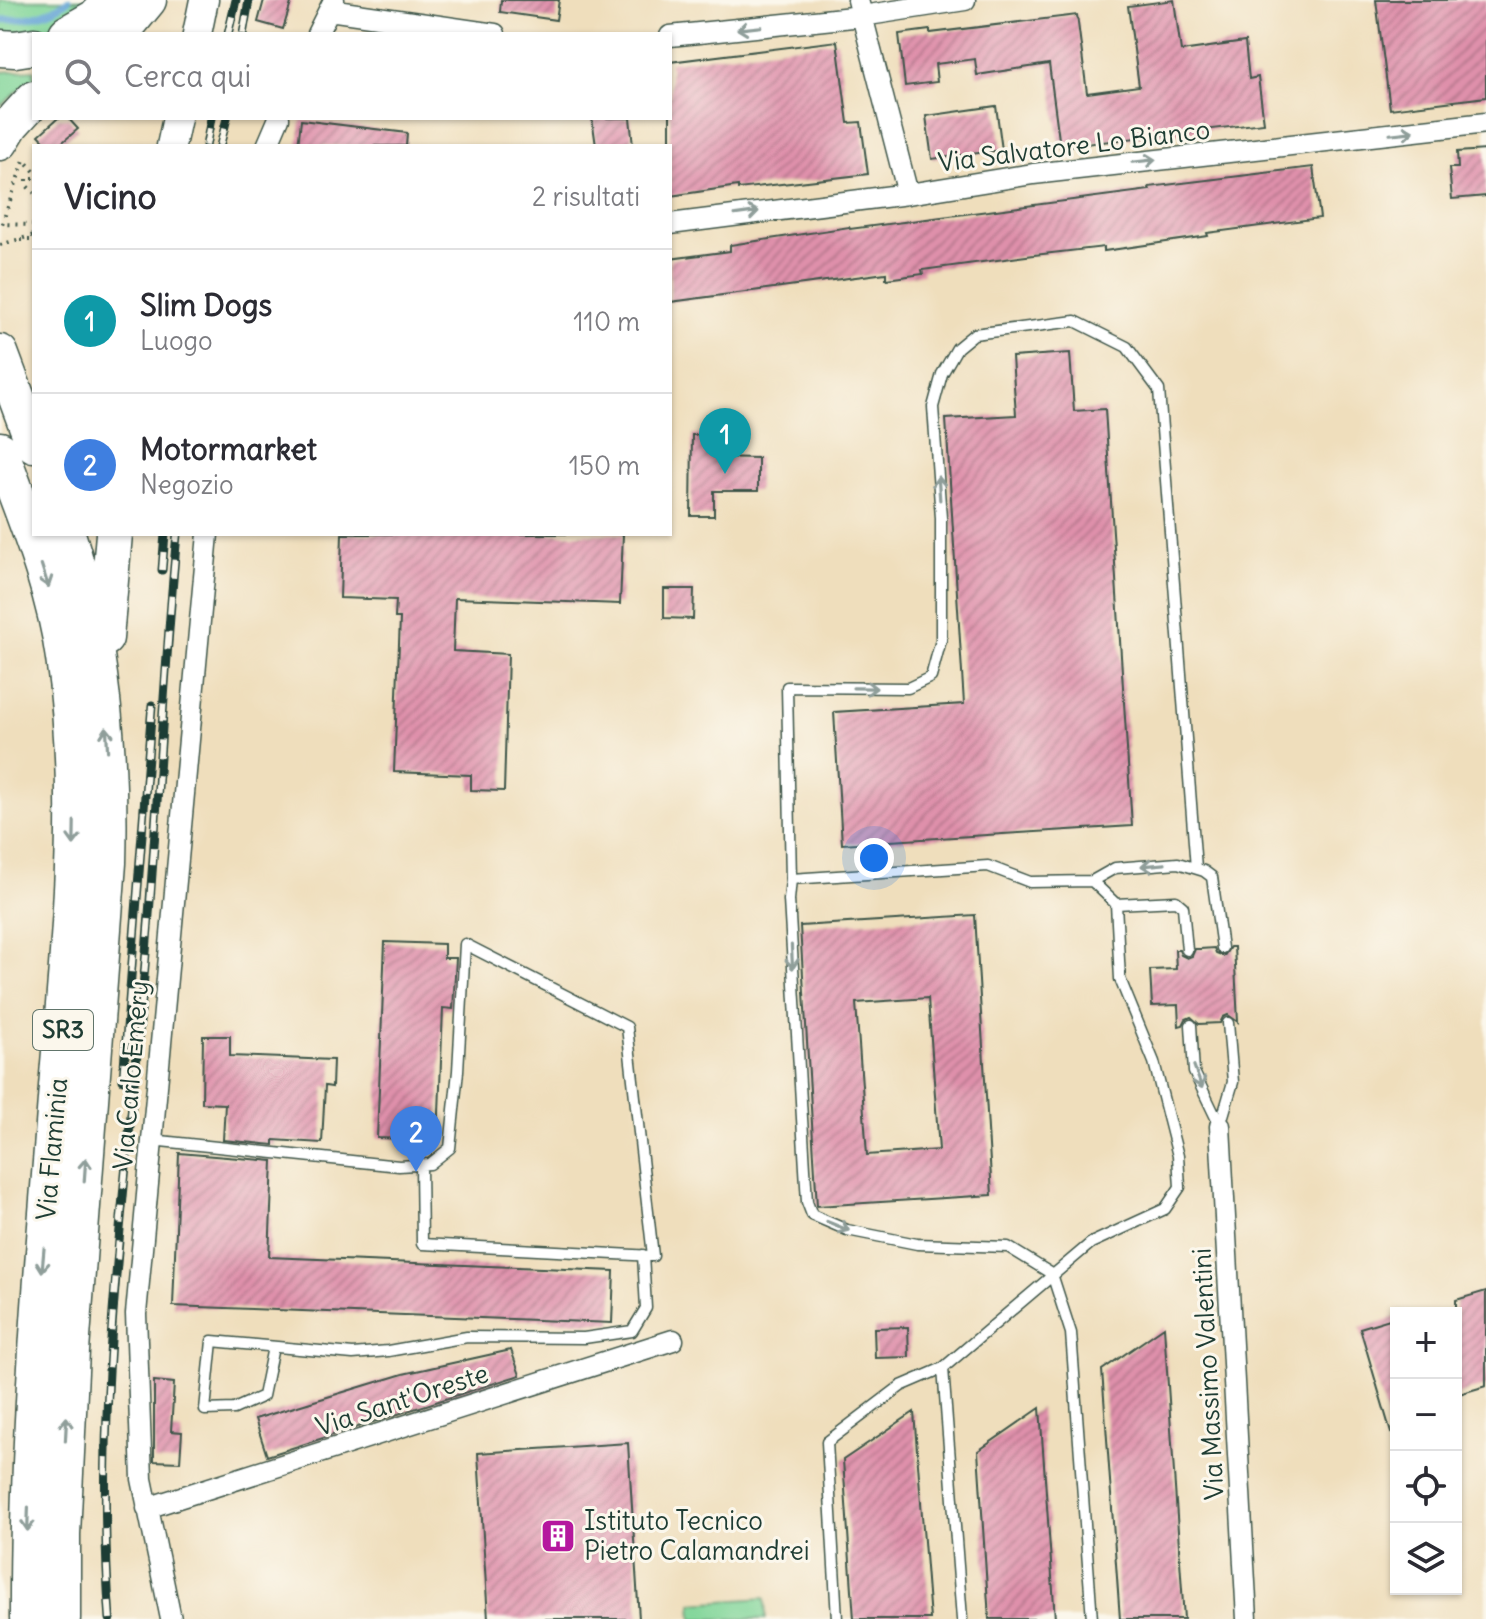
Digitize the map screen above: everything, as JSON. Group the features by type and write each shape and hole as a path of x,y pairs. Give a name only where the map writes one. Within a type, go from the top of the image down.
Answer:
{"highway":[{"path":"70,32 95,18 111,0"},
{"path":"122,32 148,0"},
{"path":"0,48 32,46"},
{"path":"0,142 11,124 32,101"},
{"path":"0,353 24,392 32,434"},
{"name":"Via Flaminia","path":"0,450 47,582 58,624 65,659 74,789 69,960 35,1359 27,1548 28,1619"},
{"name":"Via Flaminia","path":"62,1619 62,1534 70,1366 108,863 108,754 103,695 83,592 68,536"},
{"path":"103,695 114,536"}],"street":[{"path":"197,32 204,0"},
{"path":"672,36 860,8 965,0"},
{"path":"318,32 331,5 484,32"},
{"path":"860,8 908,194"},
{"path":"171,144 177,120"},
{"path":"268,144 278,120"},
{"name":"Via Salvatore Lo Bianco","path":"672,224 908,194 1033,174 1486,123"},
{"name":"Via Carlo Emery","path":"171,1619 142,1479 136,1314 208,536"},
{"name":"Via Massimo Valentini","path":"1220,1126 1247,1619"},
{"name":"Via Sant'Oreste","path":"147,1508 673,1340"}],"lane":[{"path":"1092,1619 1071,1333 1052,1274 1008,1247 917,1244 847,1230 812,1215 807,1202 789,900 787,687 908,688 931,677 941,640 941,518 933,407 942,374 957,348 974,334 1075,321 1127,347 1159,390 1196,868"},
{"path":"791,879 988,866 1030,882 1092,881 1115,868 1178,863 1212,877 1222,948"},
{"path":"837,1619 827,1442 901,1386 943,1368 1091,1243 1165,1209 1180,1187 1178,1156 1154,1062 1120,979 1116,904 1092,881"},
{"path":"1116,904 1176,901 1183,907 1187,950"},
{"path":"151,1140 399,1166 430,1164 450,1148 465,944 627,1027 653,1256 422,1244 421,1165"},
{"path":"1220,1126 1233,1082 1228,1023"},
{"path":"1191,1025 1194,1072 1220,1126"},
{"path":"273,1347 263,1396 234,1409 205,1410 212,1341 353,1354 467,1337 584,1338 632,1331 646,1308 643,1255"},
{"path":"943,1368 962,1619"}],"path":[{"path":"32,169 24,160 2,224 32,225"},
{"path":"32,178 27,178 27,186 32,191"},
{"path":"0,245 32,238"}],"green space":[{"path":"0,0 92,0 70,17 50,27 0,33"},
{"path":"32,70 32,81 0,107 0,72"},
{"path":"765,1598 766,1619 693,1619 692,1603"}],"building":[{"path":"264,0 292,0 283,29 258,22"},
{"path":"501,0 559,0 556,20 500,12"},
{"path":"1174,0 1181,51 1245,42 1249,79 1258,77 1264,123 1060,147 1049,64 977,75 975,59 935,64 937,82 905,86 899,34 1077,15 1087,93 1139,86 1128,6"},
{"path":"1376,0 1486,0 1486,97 1390,109"},
{"path":"837,41 848,123 861,122 868,174 672,196 672,62"},
{"path":"996,106 1002,150 932,159 926,116"},
{"path":"56,120 70,120 78,129 60,144 47,144 39,135"},
{"path":"301,120 407,133 406,144 298,144"},
{"path":"592,120 630,120 633,144 596,144"},
{"path":"1486,150 1486,196 1452,199 1449,168 1458,168 1457,152"},
{"path":"1313,167 1320,218 1104,251 1104,247 1034,255 922,270 923,274 886,279 886,273 672,302 672,259 730,251 730,245 849,227 1150,190 1149,187"},
{"path":"1070,353 1074,411 1105,409 1132,826 842,844 834,712 964,704 946,419 1016,415 1012,357"},
{"path":"692,435 715,435 714,457 758,458 758,491 714,491 714,516 691,516"},
{"path":"342,536 623,536 620,604 455,598 453,651 508,654 504,791 471,790 471,775 394,772 400,618 395,618 396,600 340,598"},
{"path":"664,589 694,589 693,619 664,618"},
{"path":"975,915 992,1195 817,1206 800,926","holes":["928,998 939,1150 867,1155 856,1003"]},
{"path":"385,942 444,944 444,958 456,958 453,1009 443,1008 438,1140 377,1138"},
{"path":"1230,947 1234,947 1238,1022 1228,1015 1220,1023 1199,1024 1191,1017 1179,1026 1178,1005 1152,1006 1150,970 1176,969 1175,950 1187,958 1192,956 1195,949 1214,948 1216,953 1224,956"},
{"path":"203,1036 230,1036 230,1056 333,1060 332,1087 325,1086 322,1143 274,1140 274,1145 223,1140 225,1104 202,1103"},
{"path":"179,1153 273,1161 269,1257 614,1271 612,1323 173,1306"},
{"path":"1486,1291 1486,1386 1462,1393 1462,1307 1456,1307 1456,1300"},
{"path":"1390,1319 1390,1430 1360,1328"},
{"path":"908,1327 909,1357 875,1358 874,1328"},
{"path":"1164,1327 1184,1619 1120,1619 1102,1370"},
{"path":"511,1350 520,1375 267,1456 255,1419 403,1374"},
{"path":"154,1381 174,1383 171,1431 182,1432 180,1462 154,1461"},
{"path":"1040,1408 1055,1619 989,1619 978,1451"},
{"path":"914,1412 930,1619 854,1619 843,1460"},
{"name":"Istituto Tecnico Pietro Calamandrei","path":"628,1443 639,1619 488,1619 478,1453"}],"waterway":[{"path":"0,20 36,16 68,0"}],"railway":[{"path":"228,32 236,0"},
{"path":"243,32 249,0"},
{"path":"206,144 211,120"},
{"path":"220,144 226,120"},
{"path":"162,570 165,536"},
{"path":"110,1619 106,1543 108,1390 146,951 177,536"},
{"path":"123,1080 152,705"}],"place":[{"name":"Slim Dogs","path":"725,474"},
{"name":"Motormarket","path":"416,1172"},
{"name":"Istituto Tecnico Pietro Calamandrei","path":"558,1536"}]}
